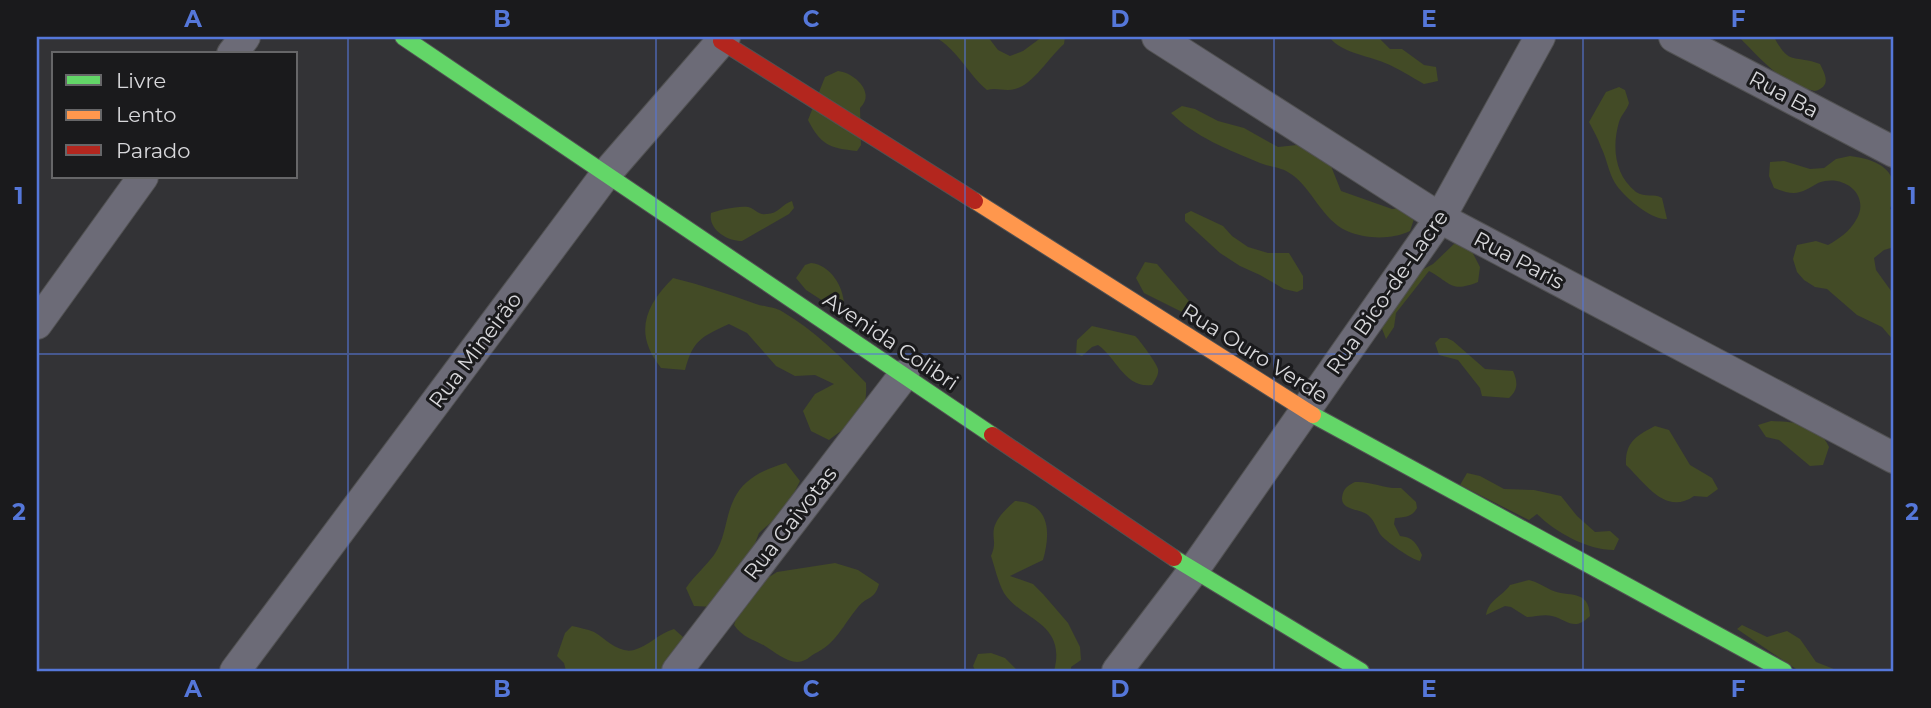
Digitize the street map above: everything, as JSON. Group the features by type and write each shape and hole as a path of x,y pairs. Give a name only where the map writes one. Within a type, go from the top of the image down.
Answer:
{"street":[{"path":"234,52 245,37"},
{"name":"Avenida Colibri","path":"403,37 1193,570 1361,671"},
{"name":"Rua Paris","path":"1157,37 1440,218 1894,458"},
{"name":"Rua Bico-de-Lacre","path":"1116,671 1193,570 1440,218 1540,37"},
{"name":"Rua Ba","path":"1674,37 1894,152"},
{"name":"Rua Mineirão","path":"235,671 607,174 723,39"},
{"name":"Rua Ouro Verde","path":"723,39 1305,410 1784,671"},
{"path":"37,324 142,178"},
{"name":"Rua Gaivotas","path":"677,671 904,375"}],"green space":[{"path":"935,37 988,37 998,50 1010,56 1023,51 1042,37 1065,37 1064,44 1028,82 1011,90 987,90 950,48"},
{"path":"1329,37 1378,37 1390,49 1402,49 1424,65 1436,67 1438,81 1424,84 1390,65 1347,50"},
{"path":"1739,37 1774,37 1788,56 1820,64 1825,83 1815,91 1792,83 1764,63"},
{"path":"838,71 857,80 865,90 866,96 860,108 861,145 857,151 827,144 817,135 808,120 825,77"},
{"path":"1619,87 1625,90 1629,103 1617,131 1619,169 1636,192 1662,198 1667,219 1646,212 1619,188 1589,122 1606,92"},
{"path":"1182,106 1244,128 1278,147 1297,145 1331,166 1341,191 1392,209 1405,208 1414,219 1410,231 1395,236 1378,237 1347,231 1338,226 1305,187 1287,172 1225,148 1180,122 1171,113"},
{"path":"1850,156 1881,165 1892,178 1894,187 1890,209 1894,211 1894,247 1884,250 1874,258 1876,270 1894,295 1894,341 1882,327 1857,315 1827,289 1815,287 1804,280 1797,272 1793,259 1797,245 1816,241 1828,245 1851,228 1860,212 1858,196 1854,190 1842,182 1834,181 1822,182 1803,191 1790,193 1774,188 1769,176 1770,162 1784,161 1810,169 1824,168 1836,159"},
{"path":"792,201 794,208 789,214 742,241 719,233 712,224 711,213 748,207 762,214 771,214"},
{"path":"1191,211 1223,226 1248,247 1268,253 1289,253 1303,276 1303,289 1297,292 1284,289 1220,253 1185,221 1185,214"},
{"path":"1467,242 1480,267 1478,282 1456,287 1429,271 1396,313 1394,327 1386,339 1381,326 1420,271 1433,264 1454,244"},
{"path":"1145,262 1157,264 1194,307 1196,319 1144,293 1136,278"},
{"path":"811,263 825,268 835,279 842,293 844,308 837,310 806,290 796,278 805,265"},
{"path":"673,278 777,309 806,327 866,383 865,404 858,417 829,440 811,431 803,411 815,394 834,384 815,375 795,376 776,366 747,333 729,324 711,332 695,346 685,370 661,368 647,344 646,321 655,300"},
{"path":"1092,326 1135,336 1158,369 1152,385 1143,385 1128,377 1098,345 1082,356 1076,354 1077,340"},
{"path":"1440,338 1453,341 1485,369 1513,371 1516,386 1512,395 1509,398 1482,396 1480,388 1458,360 1439,355 1435,343"},
{"path":"1771,421 1805,425 1819,433 1829,447 1823,465 1810,466 1779,440 1766,437 1758,425"},
{"path":"1655,426 1669,430 1690,465 1712,478 1718,489 1707,497 1694,496 1674,502 1657,495 1641,481 1626,465 1627,451 1637,437"},
{"path":"786,463 800,481 790,501 759,533 751,554 714,607 694,606 686,588 718,548 738,492 756,475"},
{"path":"1467,473 1480,476 1504,489 1534,490 1561,496 1577,516 1595,532 1610,531 1619,539 1614,550 1583,543 1562,533 1537,514 1529,520 1460,485"},
{"path":"1355,482 1401,488 1416,502 1417,508 1413,513 1395,518 1394,524 1400,536 1416,544 1422,555 1420,561 1387,541 1368,515 1343,503 1344,491"},
{"path":"1015,501 1027,503 1041,513 1047,539 1043,560 1010,576 1033,584 1068,623 1080,647 1081,660 1071,667 1071,671 1054,671 1056,655 1049,632 1012,602 998,580 991,556 994,528 1000,516"},
{"path":"835,563 858,570 879,584 873,596 858,607 834,639 822,650 807,659 795,662 745,636 734,625 741,605 757,592 761,582 777,572"},
{"path":"1529,580 1551,590 1582,598 1589,607 1590,616 1580,623 1571,624 1549,615 1527,617 1505,606 1486,615 1490,605 1510,585"},
{"path":"1742,625 1767,637 1787,631 1800,639 1816,662 1839,671 1799,671 1737,629"},
{"path":"572,626 594,632 618,648 628,651 674,629 683,637 686,649 669,671 566,671 564,663 557,656 565,633"},
{"path":"991,653 1005,658 1018,671 975,670 973,666 978,654"}],"traffic: fast":[{"path":"403,37 992,435"},
{"path":"1313,415 1784,671"},
{"path":"1174,558 1361,671"}],"traffic: slow":[{"path":"975,201 1313,415"}],"traffic: jam":[{"path":"721,41 975,201"},
{"path":"992,435 1174,558"}]}
